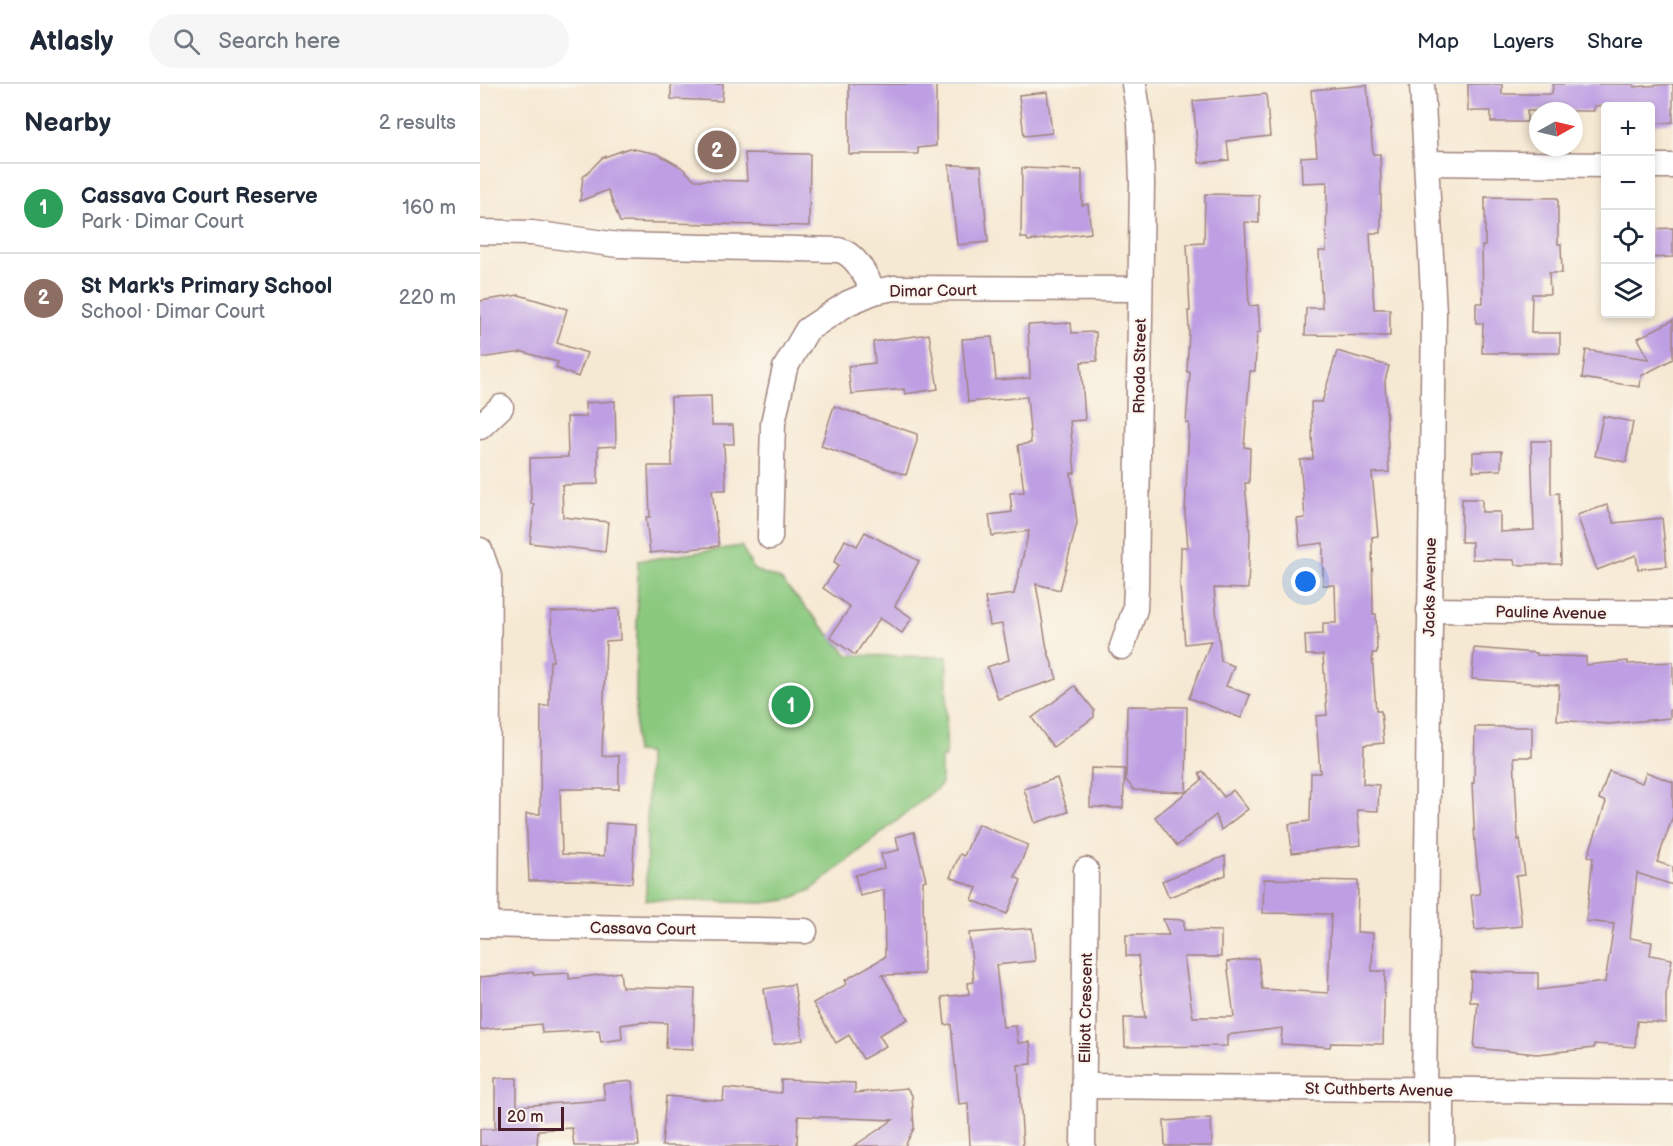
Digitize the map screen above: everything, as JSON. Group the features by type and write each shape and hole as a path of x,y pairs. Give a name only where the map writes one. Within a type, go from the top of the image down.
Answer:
{"street":[{"name":"Rhoda Street","path":"1122,647 1135,609 1136,587 1141,145 1134,84"},
{"name":"Jacks Avenue","path":"1422,84 1434,313 1429,610 1433,1090 1442,1146"},
{"path":"1427,163 1601,165"},
{"path":"1655,166 1673,166"},
{"path":"480,232 532,233 618,245 839,250 845,252 858,264 874,292"},
{"name":"Dimar Court","path":"770,537 773,423 785,368 807,330 848,303 874,292 894,288 1140,289"},
{"path":"480,427 501,407"},
{"path":"480,550 489,576 483,925"},
{"name":"Pauline Avenue","path":"1429,610 1673,613"},
{"name":"Elliott Crescent","path":"1083,1146 1086,870"},
{"name":"Cassava Court","path":"483,925 805,931"},
{"name":"St Cuthberts Avenue","path":"1084,1086 1673,1092"}],"green space":[{"path":"741,546 754,570 780,579 848,655 947,657 946,757 941,757 941,785 811,890 787,900 762,903 646,900 648,753 635,752 638,561"}],"building":[{"path":"671,84 723,84 722,101 671,99"},
{"path":"849,84 936,84 936,146 918,148 918,154 849,154"},
{"path":"1468,84 1502,84 1502,94 1552,94 1553,84 1634,84 1634,87 1673,84 1673,122 1655,124 1655,102 1601,102 1601,106 1594,106 1594,111 1583,111 1583,102 1529,102 1527,122 1491,122 1491,111 1468,111"},
{"path":"1367,85 1373,154 1380,154 1381,186 1381,233 1370,233 1374,309 1390,309 1390,336 1305,335 1306,308 1322,308 1319,251 1326,251 1327,182 1302,183 1301,157 1317,156 1311,90"},
{"path":"1047,92 1052,133 1024,136 1019,95"},
{"path":"1266,94 1270,136 1227,141 1229,160 1199,163 1193,101"},
{"path":"629,148 658,154 681,167 695,180 747,181 745,153 810,154 809,226 620,222 608,190 580,201 583,177 602,158"},
{"path":"949,165 981,166 988,242 957,245"},
{"path":"1022,168 1082,170 1082,205 1088,204 1091,233 1028,241 1027,238 1021,238"},
{"path":"1205,194 1259,195 1259,223 1245,222 1249,306 1258,305 1260,332 1257,333 1255,371 1250,371 1244,447 1250,448 1249,483 1245,483 1250,534 1248,589 1214,588 1221,661 1234,666 1226,686 1250,695 1241,718 1189,698 1211,641 1185,644 1180,587 1181,547 1188,547 1185,513 1189,423 1186,423 1190,372 1187,372 1188,311 1190,311 1187,244 1204,243"},
{"path":"1485,197 1558,198 1558,244 1561,244 1562,273 1549,273 1550,294 1532,294 1531,333 1560,333 1560,353 1482,353 1483,323 1476,323 1476,303 1483,303 1482,246 1485,246"},
{"path":"1673,228 1673,257 1655,258 1655,229"},
{"path":"519,295 567,309 557,343 587,353 578,377 556,368 558,362 523,352 480,358 480,301"},
{"path":"1673,320 1673,359 1641,376 1640,387 1582,378 1586,350 1649,359 1638,338"},
{"path":"1071,323 1072,333 1096,332 1097,361 1081,362 1085,420 1070,421 1075,473 1071,473 1077,523 1060,590 1036,584 1047,649 1057,679 998,699 987,667 1009,660 1002,624 990,626 985,598 1014,594 1029,531 992,536 989,515 1012,512 1010,493 1024,492 1018,445 1031,443 1027,397 968,402 962,339 992,337 996,380 1030,378 1028,325"},
{"path":"929,334 938,389 905,394 904,389 851,394 848,366 875,363 873,342"},
{"path":"1337,351 1389,366 1385,381 1389,472 1372,473 1378,536 1372,537 1373,614 1376,614 1377,653 1372,653 1376,711 1381,711 1384,743 1364,745 1363,784 1379,785 1378,811 1357,810 1361,845 1292,853 1289,824 1310,821 1311,773 1320,773 1316,716 1327,715 1323,655 1306,655 1305,635 1323,634 1323,623 1336,623 1335,585 1323,585 1323,543 1300,546 1297,519 1305,518 1300,460 1313,459 1311,402 1322,402"},
{"path":"711,396 712,425 733,425 734,444 724,444 726,490 712,490 719,546 650,553 646,517 650,517 648,466 672,466 671,397"},
{"path":"615,401 616,446 598,447 598,484 562,485 563,517 608,522 605,552 530,543 534,504 531,504 530,458 568,457 567,417 586,417 585,403"},
{"path":"834,406 917,434 917,441 906,475 821,446"},
{"path":"1603,416 1633,422 1626,462 1595,456"},
{"path":"1531,441 1551,441 1551,494 1559,493 1561,564 1515,565 1514,560 1472,559 1472,542 1461,542 1462,499 1482,499 1482,512 1500,512 1500,532 1534,530"},
{"path":"1502,451 1501,470 1473,471 1473,452"},
{"path":"1607,505 1614,523 1662,518 1667,566 1638,569 1636,555 1597,570 1577,515"},
{"path":"865,532 919,561 895,606 912,618 902,633 880,618 855,655 830,637 850,607 823,588 839,565 834,562 845,540 857,546"},
{"path":"619,609 620,640 606,641 602,756 619,756 619,789 560,789 562,854 604,856 606,823 635,825 632,883 573,880 529,881 526,814 540,814 541,706 549,706 550,661 553,661 551,612"},
{"path":"1474,648 1537,653 1537,655 1586,657 1586,665 1628,661 1628,664 1673,662 1673,710 1670,710 1670,718 1609,724 1557,720 1559,685 1472,679"},
{"path":"1075,686 1094,710 1094,717 1053,747 1032,718"},
{"path":"1127,706 1187,707 1186,792 1134,790 1126,780"},
{"path":"1475,727 1532,727 1532,757 1514,757 1518,840 1520,839 1525,875 1516,876 1522,926 1475,930 1471,895 1480,894 1472,783 1474,783"},
{"path":"1091,768 1125,769 1123,808 1090,807"},
{"path":"1203,771 1224,797 1233,790 1248,809 1221,830 1216,815 1177,846 1155,817 1202,780 1199,773"},
{"path":"1609,771 1642,783 1646,772 1673,782 1673,816 1657,862 1673,867 1673,885 1637,873 1630,938 1652,942 1650,955 1672,959 1666,995 1666,1023 1637,1021 1635,1047 1594,1044 1594,1048 1537,1054 1474,1048 1478,1002 1470,1002 1471,972 1538,973 1538,990 1605,982 1614,924 1586,921 1593,858 1588,856 1606,802 1599,799"},
{"path":"1057,778 1068,812 1035,823 1024,789"},
{"path":"978,824 1028,845 1015,877 1021,880 1007,914 972,900 977,888 950,877 960,854 964,856"},
{"path":"914,832 926,880 923,881 924,974 882,975 908,1019 879,1035 886,1046 863,1059 849,1035 836,1043 813,1003 847,984 845,980 885,957 884,890 860,896 855,875 884,868 881,854 899,850 896,837"},
{"path":"1225,856 1226,875 1169,897 1162,881"},
{"path":"1264,879 1358,881 1357,932 1373,933 1372,971 1385,971 1383,1044 1331,1043 1330,1047 1281,1044 1282,1028 1227,1035 1227,1046 1125,1047 1124,1018 1145,1018 1138,956 1126,956 1126,935 1169,935 1163,919 1184,920 1184,930 1221,931 1221,957 1184,957 1193,1017 1234,1017 1227,962 1258,958 1262,989 1328,993 1331,914 1263,913"},
{"path":"1032,928 1035,961 996,965 1003,1027 1016,1026 1018,1043 1030,1042 1032,1064 1018,1065 1023,1146 970,1146 968,1103 959,1104 951,1024 945,1025 942,997 969,994 968,983 974,982 969,933"},
{"path":"533,972 534,975 569,973 569,979 620,972 622,987 695,989 693,1049 666,1048 667,1023 642,1022 621,1025 622,1039 601,1042 599,1030 542,1033 541,1024 480,1030 480,977"},
{"path":"794,984 803,1040 773,1045 764,989"},
{"path":"495,1078 517,1078 517,1106 605,1100 603,1084 632,1081 639,1146 574,1146 572,1128 538,1130 537,1146 480,1146 480,1129 495,1129"},
{"path":"781,1080 855,1083 855,1093 907,1088 912,1095 914,1128 905,1146 854,1146 893,1120 798,1116 797,1146 662,1146 666,1096 723,1101 724,1088 781,1093"},
{"path":"1211,1118 1212,1146 1165,1146 1164,1121"}],"place":[{"name":"St Mark's Primary School","path":"717,150"},
{"name":"Cassava Court Reserve","path":"791,705"}]}
